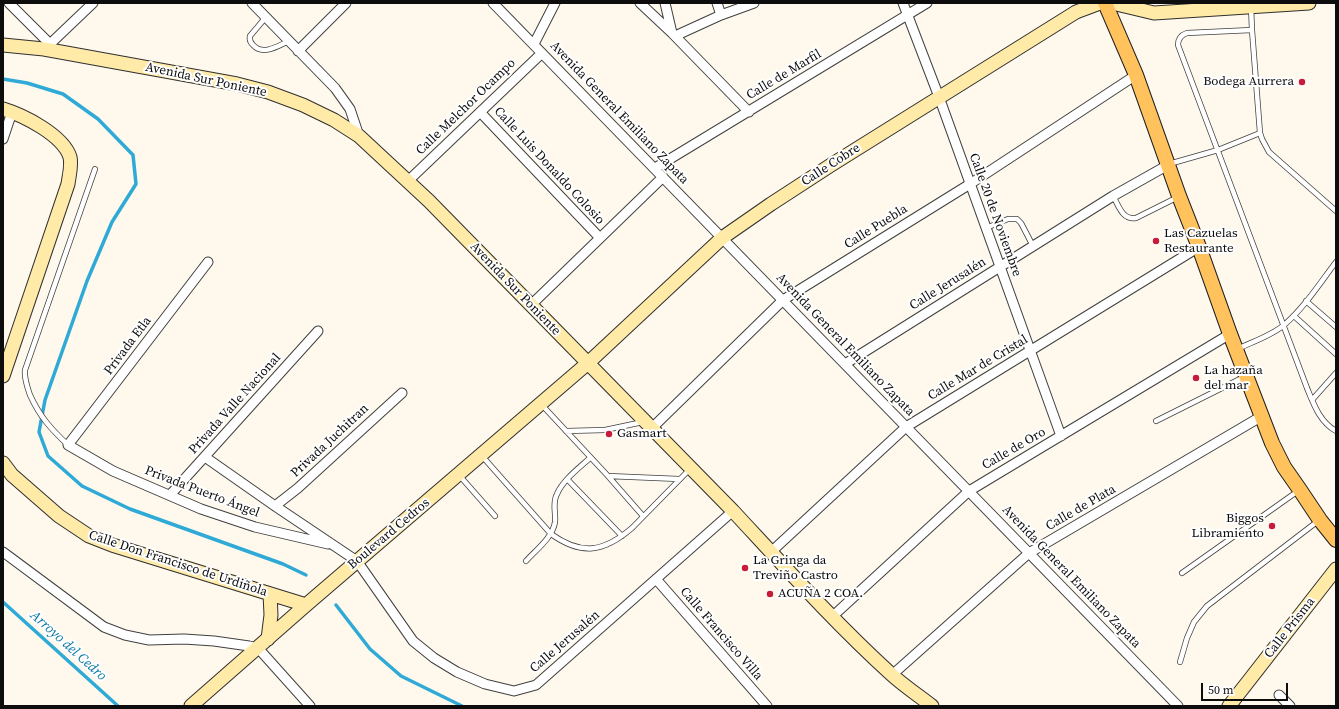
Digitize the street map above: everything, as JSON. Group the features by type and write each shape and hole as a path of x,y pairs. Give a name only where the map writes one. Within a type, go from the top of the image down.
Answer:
{"main road":[{"name":"Calle Cobre","path":"588,363 722,238 777,200 939,97 1076,12 1100,3"},
{"path":"1105,3 1136,76 1230,334 1278,455 1320,520 1336,540"},
{"path":"1112,3 1154,13 1251,5 1309,3"},
{"name":"Avenida Sur Poniente","path":"3,45 47,47 244,85 303,105 334,120 359,136 408,181 531,305 892,675 932,706"},
{"path":"3,376 68,184 71,167 70,157 64,146 56,138 27,119 8,111"},
{"name":"Boulevard Cedros","path":"192,706 306,605 588,363"},
{"name":"Calle Don Francisco de Urdiñola","path":"3,463 12,475 59,516 88,536 112,545 306,605"},
{"name":"Calle Prisma","path":"1229,706 1336,569"},
{"path":"268,639 271,615 270,594"}],"street":[{"path":"9,3 47,47 93,3"},
{"path":"252,3 344,99 350,109 359,136"},
{"path":"298,51 346,3"},
{"name":"Avenida General Emiliano Zapata","path":"493,3 1178,706"},
{"path":"534,44 555,3"},
{"path":"640,3 674,35 749,112"},
{"path":"665,3 674,35"},
{"path":"717,3 721,16"},
{"path":"674,35 754,3"},
{"name":"Calle 20 de Noviembre","path":"903,3 939,97 1061,436"},
{"name":"Calle de Marfil","path":"655,168 927,3"},
{"name":"Calle Melchor Ocampo","path":"408,181 542,52"},
{"name":"Calle Puebla","path":"648,425 783,300 970,184 1136,76"},
{"path":"3,139 8,111"},
{"name":"Calle Luis Donaldo Colosio","path":"480,112 600,238"},
{"name":"Calle Jerusalén","path":"845,364 1113,196 1168,165"},
{"path":"531,305 663,177"},
{"name":"Calle Mar de Cristal","path":"771,552 906,427 1199,247"},
{"name":"Privada Etla","path":"68,444 208,262"},
{"name":"Privada Valle Nacional","path":"170,495 318,331"},
{"name":"Calle de Oro","path":"833,616 969,490 1230,334"},
{"name":"Privada Juchitran","path":"276,506 298,488 402,393"},
{"name":"Calle de Plata","path":"892,675 1029,553 1262,416"},
{"name":"Privada Puerto Ángel","path":"68,444 113,471 200,509 255,527 334,545"},
{"name":"Privada Puerto Ángel","path":"205,457 357,561"},
{"name":"Calle Jerusalén","path":"357,561 413,641 434,658 457,672 485,684 514,691 536,685 733,511"},
{"path":"3,552 104,627 125,635 148,640 184,639 258,648 310,706"},
{"name":"Calle Francisco Villa","path":"656,578 767,706"},
{"path":"1279,695 1290,706"}],"lane":[{"path":"1251,5 1260,133 1262,139 1269,152 1336,211"},
{"path":"266,17 250,36 251,43 255,47 267,50 289,41"},
{"path":"1252,30 1186,33 1181,36 1178,41 1178,45 1312,400 1324,421 1336,431"},
{"path":"1168,165 1218,150 1260,133"},
{"path":"68,444 53,431 37,410 24,377 25,370 95,169"},
{"path":"1113,196 1123,214 1130,219 1136,218 1179,196"},
{"path":"985,228 1008,219 1017,219 1021,223 1033,246"},
{"path":"1236,349 1266,336 1284,326 1294,316 1336,262"},
{"path":"1306,301 1336,327"},
{"path":"1294,316 1336,354"},
{"path":"1312,400 1336,373"},
{"path":"1156,421 1246,376"},
{"path":"541,404 643,516"},
{"path":"566,431 605,430 648,425"},
{"path":"481,455 551,534 563,543 577,548 592,549 606,545 622,536 691,468"},
{"path":"526,561 551,534 555,520 555,499 557,493 590,458"},
{"path":"459,475 495,516"},
{"path":"608,476 679,479"},
{"path":"568,480 622,536"},
{"path":"1182,573 1300,490"},
{"path":"1180,662 1187,638 1194,622 1207,606 1320,520"}],"waterway":[{"path":"3,79 27,83 63,94 98,119 133,155 136,184 112,222 87,281 45,400 39,432 48,456 82,486 130,509 283,564 306,575"},
{"name":"Arroyo del Cedro","path":"3,602 118,706"},
{"path":"336,605 370,649 401,676 462,706"}],"place":[{"name":"Bodega Aurrera","path":"1302,82"},
{"name":"Las Cazuelas Restaurante","path":"1156,241"},
{"name":"La hazaña del mar","path":"1196,378"},
{"name":"Gasmart","path":"609,434"},
{"name":"Biggos Libramiento","path":"1272,526"},
{"name":"La Gringa da Treviño Castro","path":"745,568"},
{"name":"ACUÑA 2 COA.","path":"770,594"}]}
